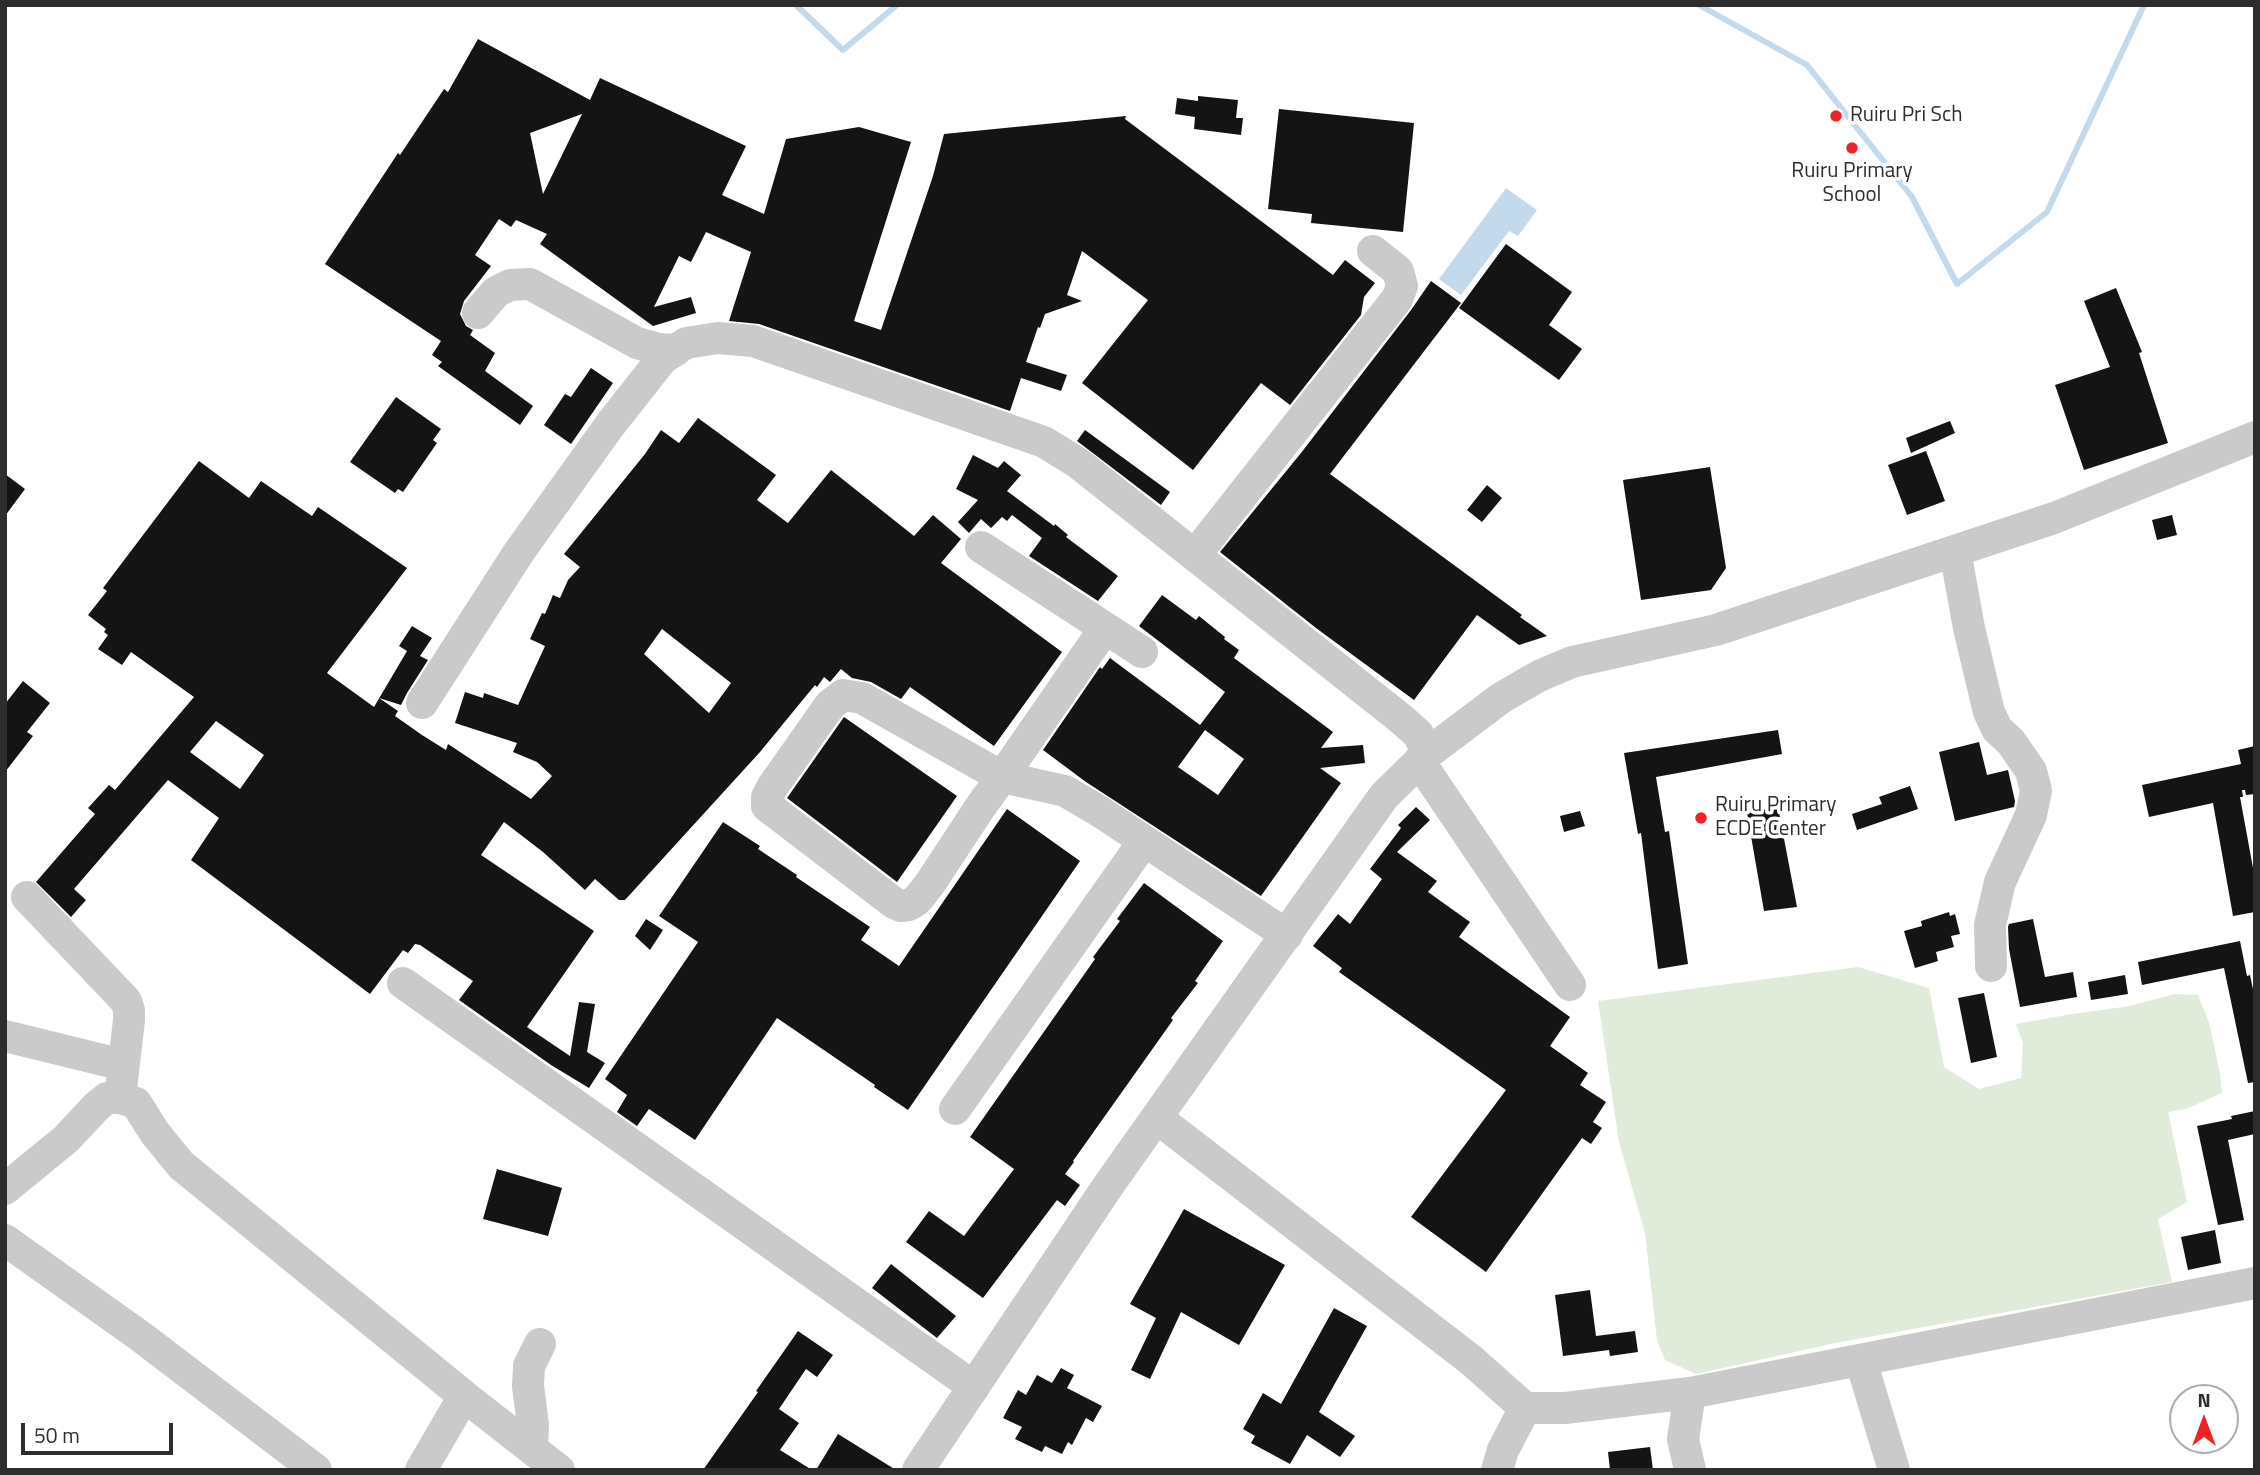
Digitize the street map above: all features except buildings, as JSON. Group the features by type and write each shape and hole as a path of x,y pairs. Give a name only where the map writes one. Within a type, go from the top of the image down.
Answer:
{"street":[{"path":"1195,555 1397,299 1402,286 1398,271 1373,251"},
{"path":"478,313 496,292 510,285 530,284 636,343 658,349 676,350"},
{"path":"422,703 534,531 610,425 662,359 686,344 718,338 753,341 1044,442 1078,463 1195,555 1418,734 1423,757 1570,985"},
{"path":"918,1470 1108,1186 1384,796 1423,757 1501,698 1539,676 1572,662 1716,630 2054,518 2255,437"},
{"path":"981,547 1142,652"},
{"path":"1955,551 1969,628 1989,712 1997,729 2021,754 2031,771 2036,791 2031,815 2000,882 1990,925 1991,966"},
{"path":"1105,628 1002,777 929,885 917,900 909,905 901,906 894,902 767,806 767,796 773,786 830,705 843,695 862,698 1002,777 1065,792 1287,935"},
{"path":"955,1109 1144,841"},
{"path":"27,897 126,1001 129,1020 120,1098"},
{"path":"403,983 974,1387"},
{"path":"5,1036 124,1065"},
{"path":"5,1189 66,1139 107,1098 120,1098 136,1103 155,1133 181,1165 559,1470"},
{"path":"1157,1118 1471,1360 1525,1408 1565,1408 1690,1393 2255,1283"},
{"path":"5,1240 141,1336 316,1470"},
{"path":"531,1449 533,1425 528,1386 529,1366 540,1344"},
{"path":"1861,1361 1894,1470"},
{"path":"1690,1393 1684,1439 1690,1470"},
{"path":"421,1470 464,1396"},
{"path":"1497,1470 1503,1450 1525,1408"}],"green space":[{"path":"1858,967 1929,988 1944,1067 1979,1089 2021,1078 2023,1043 2016,1024 2130,1006 2174,994 2198,995 2209,1023 2222,1093 2186,1109 2168,1112 2187,1202 2158,1219 2172,1282 1836,1343 1696,1374 1665,1360 1657,1340 1645,1233 1619,1142 1598,1001"}],"water":[{"path":"1506,188 1537,210 1518,236 1509,231 1461,295 1439,279"}],"waterway":[{"path":"796,5 843,50 897,5"},
{"path":"1699,5 1807,65 1912,197 1957,284 2047,212 2144,5"}],"place":[{"name":"Ruiru Pri Sch","path":"1836,116"},
{"name":"Ruiru Primary School","path":"1852,148"},
{"name":"Ruiru Primary ECDE Center","path":"1701,818"}]}
